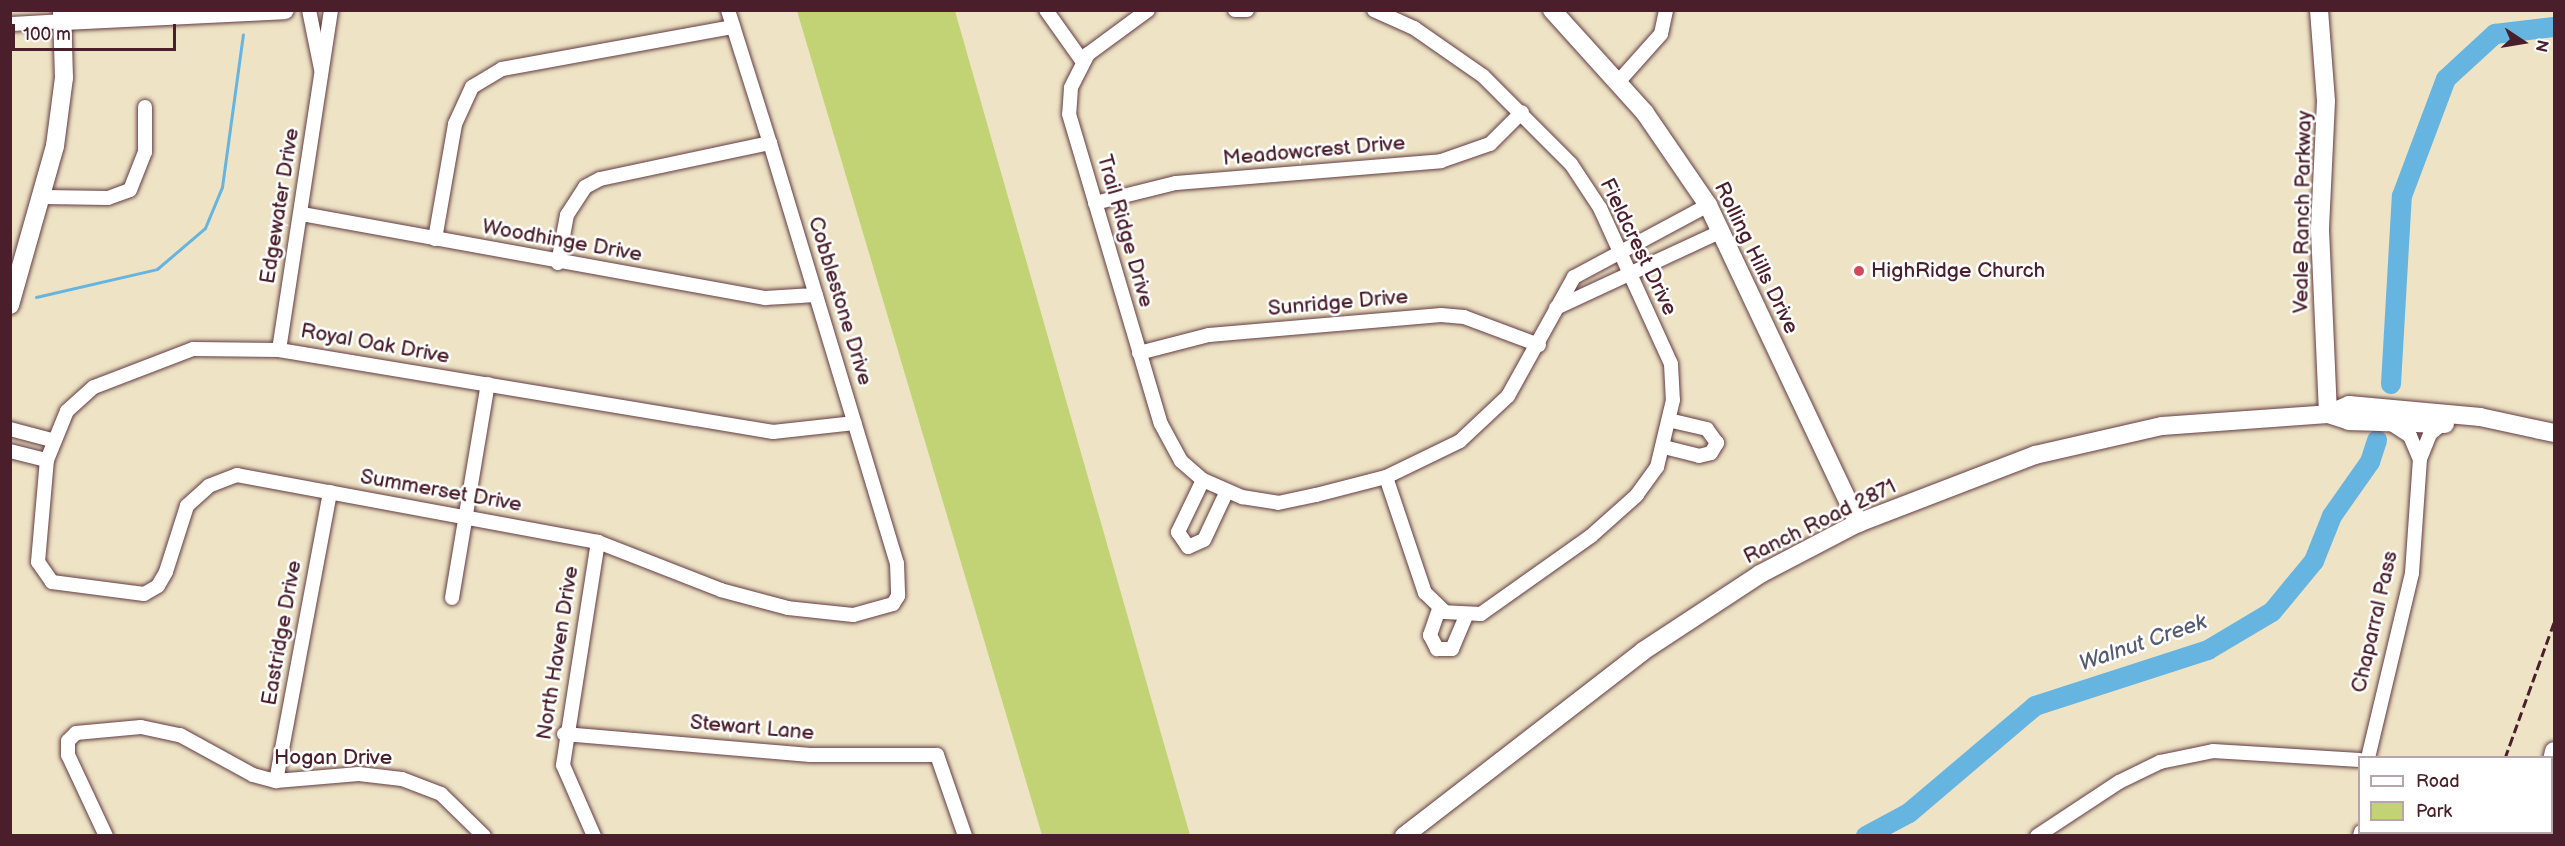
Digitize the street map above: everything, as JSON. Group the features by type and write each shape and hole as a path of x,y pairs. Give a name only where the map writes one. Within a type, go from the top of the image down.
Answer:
{"street":[{"path":"10,24 62,16 285,10"},
{"name":"Edgewater Drive","path":"309,10 321,69"},
{"name":"Edgewater Drive","path":"279,350 302,214 331,10"},
{"name":"Cobblestone Drive","path":"728,10 771,143 897,563 898,596 893,604"},
{"path":"1046,10 1083,62 1148,10"},
{"path":"1235,10 1247,10"},
{"name":"Fieldcrest Drive","path":"1374,10 1414,28 1483,76 1522,112 1571,164 1620,248 1671,364 1671,421 1664,447 1644,485 1615,517 1492,609 1466,616"},
{"name":"Rolling Hills Drive","path":"1552,10 1619,81 1708,205 1858,523"},
{"path":"1619,81 1661,34 1666,10"},
{"name":"Veale Ranch Parkway","path":"2319,10 2326,101 2320,231 2328,414"},
{"path":"10,305 45,197 62,96 62,16"},
{"path":"435,239 454,123 472,87 502,69 733,27"},
{"name":"Trail Ridge Drive","path":"1083,62 1069,114 1138,353 1161,424 1182,461 1203,480 1227,491 1278,503 1386,477 1427,460 1481,424 1508,396 1539,345 1556,308 1574,277 1620,248 1708,205"},
{"path":"45,197 108,198 130,190 145,152 145,107"},
{"name":"Meadowcrest Drive","path":"1095,203 1176,183 1441,161 1490,144 1522,112"},
{"path":"558,262 567,214 585,187 600,179 771,143"},
{"name":"Woodhinge Drive","path":"302,214 765,298 816,295"},
{"path":"1556,308 1722,231"},
{"name":"Sunridge Drive","path":"1138,353 1209,335 1441,315 1464,317 1539,345"},
{"name":"Royal Oak Drive","path":"41,573 37,546 47,460 52,440 78,397 158,361 213,346 279,350 773,432 855,423"},
{"path":"452,598 488,384"},
{"name":"Ranch Road 2871","path":"2328,414 2349,405 2480,417 2490,423"},
{"name":"Ranch Road 2871","path":"1404,836 1695,614 1858,523 2035,455 2092,440 2162,426 2328,414 2388,422 2490,423 2554,433"},
{"path":"1664,447 1699,456 1711,453 1717,443 1707,429 1671,421"},
{"path":"2388,422 2410,436 2420,459"},
{"name":"Chaparral Pass","path":"2368,756 2412,573 2420,459 2430,435 2442,424"},
{"path":"10,429 52,440"},
{"path":"10,451 47,460"},
{"name":"Summerset Drive","path":"41,573 52,582 144,594 158,586 166,572 187,506 209,486 237,476 598,542 721,590 788,608 853,615 893,604"},
{"path":"1386,477 1418,577 1439,609 1466,616 1452,649 1437,649 1430,635 1439,609"},
{"path":"1203,480 1178,532 1188,547 1204,540 1227,491"},
{"name":"Eastridge Drive","path":"276,782 330,492"},
{"name":"North Haven Drive","path":"594,836 562,765 564,734 598,542"},
{"name":"Hogan Drive","path":"102,834 68,755 68,741 76,733 141,727 180,735 253,775 276,782 360,774 402,779 441,794 484,836"},
{"name":"Stewart Lane","path":"564,734 810,755 937,755 965,836"},
{"path":"2037,836 2119,782 2160,762 2212,751 2358,760"}],"green space":[{"path":"797,11 955,11 1190,835 1042,835"}],"waterway":[{"name":"Walnut Creek","path":"2391,384 2402,196 2446,79 2495,34 2554,27"},
{"path":"36,297 157,269 205,228 222,187 243,34"},
{"name":"Walnut Creek","path":"1866,836 1909,813 2035,706 2208,650 2272,612 2314,561 2332,516 2370,462 2377,440"}],"railway":[{"path":"2506,756 2554,623"}],"place":[{"name":"HighRidge Church","path":"1859,271"}]}
